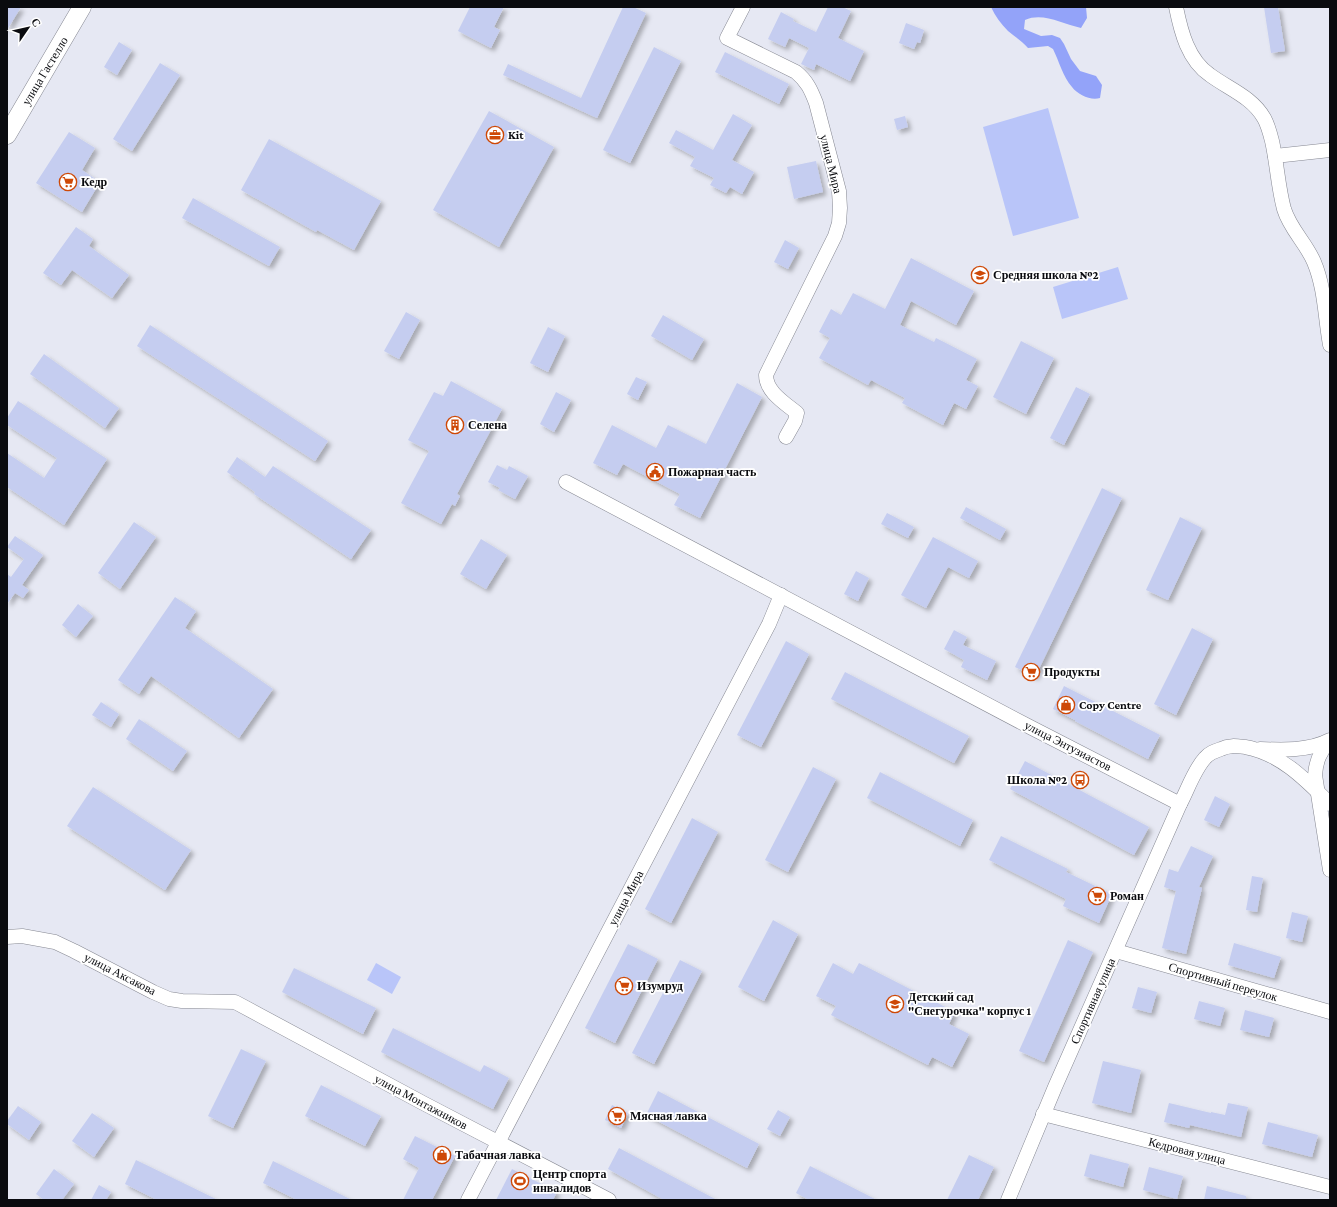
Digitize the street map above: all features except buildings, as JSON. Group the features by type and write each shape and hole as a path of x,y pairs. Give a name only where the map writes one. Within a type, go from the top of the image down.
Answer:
{"street":[{"name":"улица Гастелло","path":"7,135 82,7"},
{"name":"улица Мира","path":"743,7 727,38 796,72 804,79 811,89 816,103 839,191 840,213 835,236 766,375 768,386 771,390 797,413 795,421 786,437"},
{"path":"1176,7 1186,44 1195,61 1209,75 1245,97 1258,109 1268,126 1275,156 1280,194 1285,211 1293,228 1313,260 1319,277 1330,340"},
{"path":"1275,156 1330,150"},
{"name":"улица Энтузиастов","path":"566,482 1024,724 1180,804"},
{"name":"улица Мира","path":"468,1200 765,631 781,595"},
{"path":"1180,804 1199,766 1206,756 1225,747 1235,746 1289,749 1311,746 1330,740"},
{"path":"1330,740 1319,754 1315,775 1316,790 1330,870"},
{"path":"1252,748 1282,762 1298,774 1330,804"},
{"name":"Спортивная улица","path":"1008,1200 1043,1114 1180,804"},
{"name":"улица Аксакова","path":"7,938 22,936 55,942 153,992 170,999 182,1001 236,1002"},
{"name":"Спортивный переулок","path":"1116,951 1330,1012"},
{"name":"улица Монтажников","path":"236,1002 497,1143 609,1200"},
{"name":"Кедровая улица","path":"1043,1114 1330,1187"}],"shaded area":[{"path":"991,7 1086,7 1087,18 1081,28 1039,17 1025,20 1024,29 1041,36 1052,35 1060,38 1071,59 1080,71 1096,76 1102,85 1100,98 1093,99 1078,93 1066,79 1053,49 1048,46 1028,48 1005,28 996,17"},
{"path":"1048,108 1079,218 1013,236 983,127"},
{"path":"1118,267 1128,299 1062,319 1053,287"},
{"path":"376,963 401,977 392,994 367,980"}],"place":[{"name":"Kit","path":"495,135"},
{"name":"Кедр","path":"68,182"},
{"name":"Средняя школа №2","path":"980,275"},
{"name":"Селена","path":"455,425"},
{"name":"Пожарная часть","path":"655,472"},
{"name":"Продукты","path":"1031,672"},
{"name":"Copy Centre","path":"1066,705"},
{"name":"Школа №2","path":"1080,780"},
{"name":"Роман","path":"1097,896"},
{"name":"Изумруд","path":"624,986"},
{"name":"Детский сад \"Снегурочка\" корпус 1","path":"895,1004"},
{"name":"Мясная лавка","path":"617,1116"},
{"name":"Табачная лавка","path":"442,1155"},
{"name":"Центр спорта инвалидов","path":"520,1181"}]}
